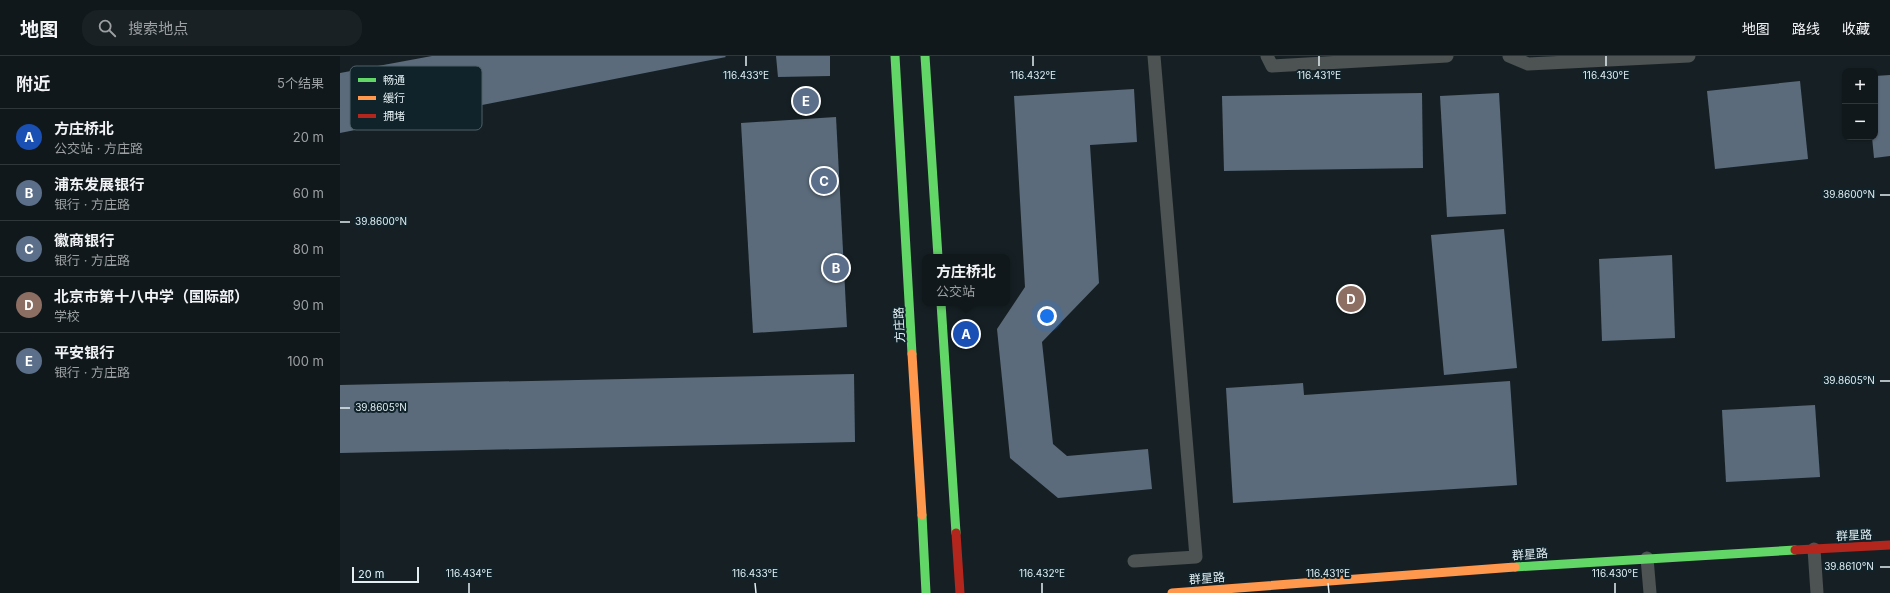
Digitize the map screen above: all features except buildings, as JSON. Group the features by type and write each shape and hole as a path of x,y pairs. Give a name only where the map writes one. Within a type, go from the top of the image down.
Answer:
{"main road":[{"name":"方庄路","path":"896,56 926,593"},
{"path":"925,56 938,254"},
{"path":"941,306 960,593"},
{"name":"群星路","path":"1172,593 1554,564 1890,545"}],"lane":[{"path":"1134,561 1196,557 1154,56"},
{"path":"1267,56 1272,66 1447,56"},
{"path":"1509,56 1528,64 1689,56"},
{"path":"1814,549 1816,593"},
{"path":"1647,558 1650,593"}],"traffic: fast":[{"path":"895,56 912,354"},
{"path":"925,56 938,254"},
{"path":"941,306 956,533"},
{"path":"922,515 926,593"},
{"path":"1515,567 1795,550"}],"traffic: slow":[{"path":"912,354 922,515"},
{"path":"1172,593 1515,567"}],"traffic: jam":[{"path":"956,533 960,593"},
{"path":"1795,550 1890,545"}],"place":[{"name":"平安银行","path":"806,101"},
{"name":"徽商银行","path":"824,181"},
{"name":"浦东发展银行","path":"836,268"},
{"name":"北京市第十八中学（国际部）","path":"1351,299"},
{"name":"方庄桥北","path":"966,334"}]}
